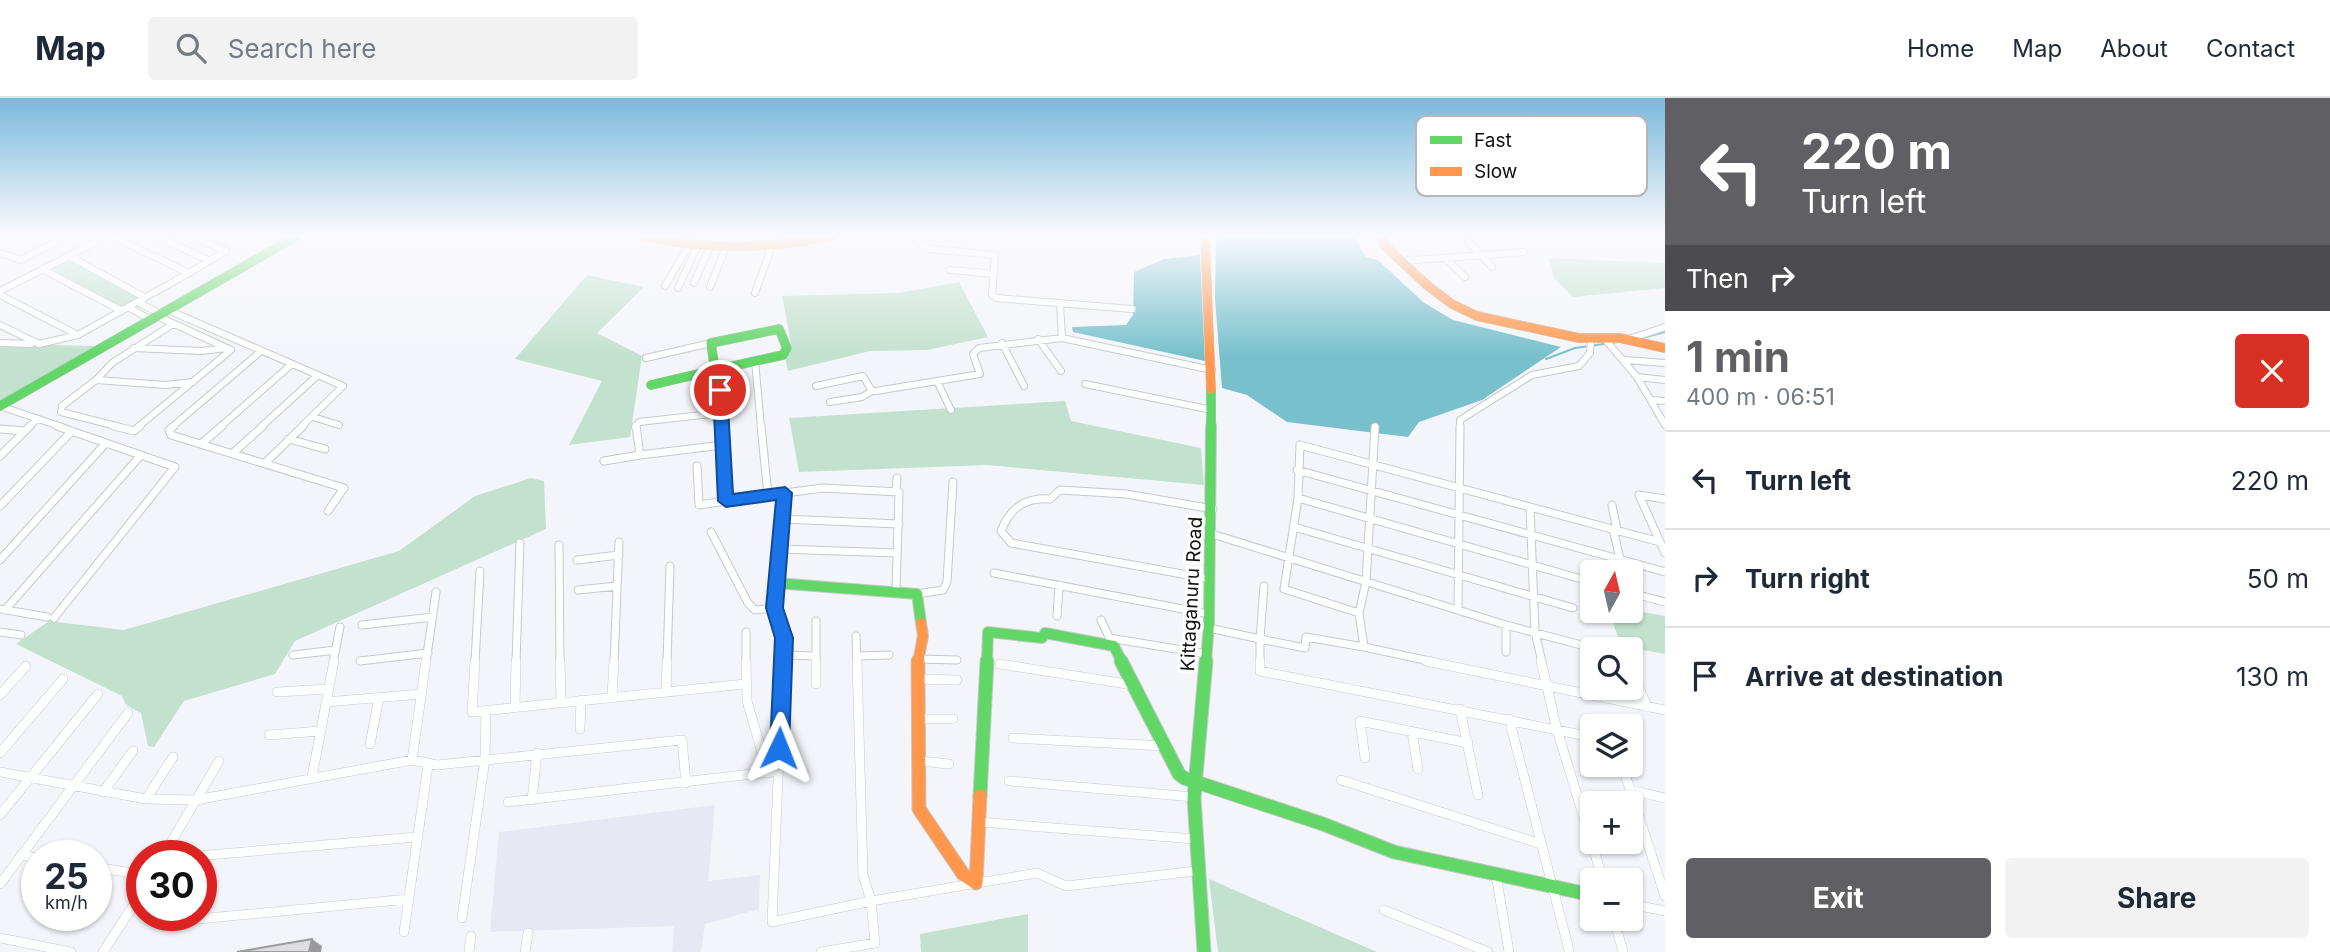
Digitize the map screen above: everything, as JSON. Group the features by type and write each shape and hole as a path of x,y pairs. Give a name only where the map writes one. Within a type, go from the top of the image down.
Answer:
{"street":[{"path":"0,293 30,276"},
{"path":"56,276 125,309 159,315 292,364 343,386 265,463"},
{"path":"106,276 144,296"},
{"path":"0,343 39,344 78,335 183,276"},
{"path":"0,406 227,276"},
{"path":"665,286 672,276"},
{"path":"678,288 682,276"},
{"path":"694,283 697,276"},
{"path":"710,287 714,276"},
{"path":"755,293 763,276"},
{"path":"994,276 992,295 996,298 1132,309"},
{"name":"Kittaganuru Road","path":"1204,952 1196,871 1194,797 1209,628 1213,509 1212,370 1207,276"},
{"path":"1419,276 1452,304 1477,316 1591,338 1626,340 1665,348"},
{"path":"0,293 78,335"},
{"path":"137,302 173,324 229,348"},
{"path":"1060,304 1062,338"},
{"path":"173,324 112,363 96,380 62,406 61,412 128,432 139,429 229,353 229,348"},
{"path":"0,325 39,344"},
{"path":"1626,340 1665,327"},
{"path":"646,358 779,329 786,352 651,385"},
{"path":"830,402 862,397 872,391 979,374 974,352 1002,343 1038,339 1062,338 1212,370"},
{"path":"1458,610 1457,487 1462,416 1489,404 1532,375 1579,366 1590,354 1591,338"},
{"path":"1604,338 1625,360 1665,424"},
{"path":"1038,339 1061,371"},
{"path":"711,343 716,369 726,501"},
{"path":"1002,343 1024,386"},
{"path":"133,348 201,351 229,348"},
{"path":"260,352 169,430 171,435 344,488 328,511"},
{"path":"1625,360 1665,363"},
{"path":"755,361 768,495"},
{"path":"201,444 292,364"},
{"path":"233,453 318,375"},
{"path":"816,386 863,376 872,391"},
{"path":"1637,377 1665,380"},
{"path":"96,380 166,385 195,382"},
{"path":"937,381 951,410"},
{"path":"1085,384 1212,410"},
{"path":"1652,400 1665,401"},
{"path":"0,406 175,469 50,617 3,610"},
{"path":"640,455 635,427 639,422 720,413"},
{"path":"313,417 339,425"},
{"path":"0,456 37,419"},
{"path":"1364,647 1359,613 1366,582 1375,426"},
{"path":"0,429 25,431"},
{"path":"0,506 72,431"},
{"path":"289,439 325,449"},
{"path":"0,560 106,443"},
{"path":"604,461 723,445"},
{"path":"1359,613 1284,590 1298,499 1300,445 1660,542"},
{"path":"3,610 141,456"},
{"path":"697,466 699,505 823,488 896,491"},
{"path":"1297,470 1665,572"},
{"path":"896,591 900,496 896,491 897,478"},
{"path":"775,583 918,594 943,590 947,582 953,482"},
{"path":"1210,579 1011,543 1001,531 1006,516 1022,500 1037,497 1050,499 1060,490 1126,494 1213,509"},
{"path":"785,493 775,583 775,608 783,627 783,655 772,922 872,901 1037,873 1066,886 1196,871"},
{"path":"1665,499 1639,495 1665,553"},
{"path":"1298,499 1580,578"},
{"path":"1612,505 1620,559"},
{"path":"1530,507 1536,597 1535,632 1557,730 1598,868"},
{"path":"783,519 899,524"},
{"path":"1294,527 1573,608"},
{"path":"711,531 748,603 755,610 775,608"},
{"path":"1212,534 1506,625 1580,645"},
{"path":"612,697 619,542"},
{"path":"514,707 520,543"},
{"path":"559,545 561,702"},
{"path":"780,549 897,554"},
{"path":"577,560 618,555"},
{"path":"666,692 670,566"},
{"path":"480,571 472,712 745,684"},
{"path":"994,573 1209,614"},
{"path":"1057,616 1059,585"},
{"path":"578,590 617,586"},
{"path":"1264,586 1260,671 1580,735"},
{"path":"412,760 436,592"},
{"path":"918,594 923,636 918,659 919,809 963,874 976,884"},
{"path":"1643,597 1665,603"},
{"path":"362,625 433,617"},
{"path":"1101,620 1179,774 1195,783 1323,824 1394,852 1580,893"},
{"path":"816,621 816,684"},
{"path":"1506,625 1506,652"},
{"path":"312,777 340,626"},
{"path":"1209,628 1305,648 1306,637 1364,647 1580,695"},
{"path":"0,632 21,635"},
{"path":"746,632 745,684 750,716 768,773"},
{"path":"976,884 988,632 1042,638 1045,633 1207,654"},
{"path":"821,952 875,947 872,901 863,875 856,636"},
{"path":"293,655 336,650"},
{"path":"360,660 428,653"},
{"path":"857,656 889,654"},
{"path":"783,655 816,656"},
{"path":"918,659 957,660"},
{"path":"1000,664 1133,685"},
{"path":"0,695 26,666"},
{"path":"0,752 63,678"},
{"path":"918,678 957,680"},
{"path":"277,692 328,689"},
{"path":"0,815 98,694"},
{"path":"326,702 421,694"},
{"path":"1643,697 1647,707"},
{"path":"370,744 379,698"},
{"path":"580,729 581,700"},
{"path":"1608,700 1665,710"},
{"path":"1461,709 1478,795"},
{"path":"462,918 485,759 486,710"},
{"path":"33,840 128,713"},
{"path":"919,719 953,719"},
{"path":"1509,719 1569,950"},
{"path":"1364,758 1360,721 1468,743"},
{"path":"269,735 321,731"},
{"path":"1412,732 1418,769"},
{"path":"1013,738 1165,746"},
{"path":"0,772 146,799 196,800 412,760 428,765 682,740 686,783"},
{"path":"103,792 133,751"},
{"path":"532,800 537,753"},
{"path":"146,799 173,757"},
{"path":"172,840 219,761"},
{"path":"920,761 948,764"},
{"path":"404,932 428,765"},
{"path":"508,802 778,771"},
{"path":"1626,777 1665,896"},
{"path":"1341,780 1541,844"},
{"path":"1009,781 1194,797"},
{"path":"1630,790 1665,798"},
{"path":"979,822 1195,839"},
{"path":"217,854 418,837"},
{"path":"0,884 21,856"},
{"path":"1496,875 1509,952"},
{"path":"217,916 409,899"},
{"path":"1643,906 1665,911"},
{"path":"1384,910 1488,952"},
{"path":"103,952 126,917"},
{"path":"1617,931 1623,952"},
{"path":"525,952 528,933"},
{"path":"469,952 471,936"},
{"path":"0,938 71,952"}],"shaded area":[{"path":"715,805 708,881 760,875 759,909 705,924 701,952 672,952 674,926 490,932 499,832"}],"green space":[{"path":"62,276 101,276 141,296 121,307"},
{"path":"586,276 644,287 597,333 642,356 630,437 569,445 602,381 515,359"},
{"path":"1553,276 1665,276 1665,288 1573,297"},
{"path":"959,282 988,337 927,350 870,351 788,371 785,357 792,349 782,296 899,293"},
{"path":"0,344 96,346 0,401"},
{"path":"1065,401 1071,421 1201,448 1204,485 987,465 799,472 789,418"},
{"path":"531,478 544,481 546,529 295,641 275,674 184,701 154,747 148,746 141,713 126,705 122,696 16,644 49,621 124,630 399,551 475,496"},
{"path":"1643,612 1665,616 1665,654 1643,650 1643,637 1618,637 1613,623 1643,623"},
{"path":"1209,879 1377,952 1218,952"},
{"path":"1028,914 1028,952 921,952 920,934"}],"water":[{"path":"1134,276 1201,276 1205,361 1073,332 1072,327 1126,325 1133,315"},
{"path":"1215,276 1395,276 1423,302 1453,320 1561,347 1482,400 1419,422 1408,437 1287,422 1247,395 1222,388"}],"building":[{"path":"312,939 309,952 237,952"}],"waterway":[{"path":"1642,338 1665,332"},
{"path":"1546,359 1575,348 1618,342"}],"traffic: fast":[{"path":"0,406 227,276"},
{"path":"651,385 783,355 787,348 779,329 711,343 714,363 717,382 722,422 726,501 785,493 775,583 917,594 921,623"},
{"path":"1204,952 1194,798 1209,624 1211,389"},
{"path":"980,796 988,632 1042,638 1045,633 1114,646 1179,774 1184,778 1323,824 1394,852 1580,892"}],"traffic: slow":[{"path":"1207,276 1211,389"},
{"path":"1417,276 1452,304 1477,316 1579,338 1620,338 1665,348"},
{"path":"921,623 923,636 918,659 919,809 963,874 976,883 980,796"}],"route":[{"path":"720,390 726,501 785,493 775,583 775,608 783,627 784,638 779,748"}]}
